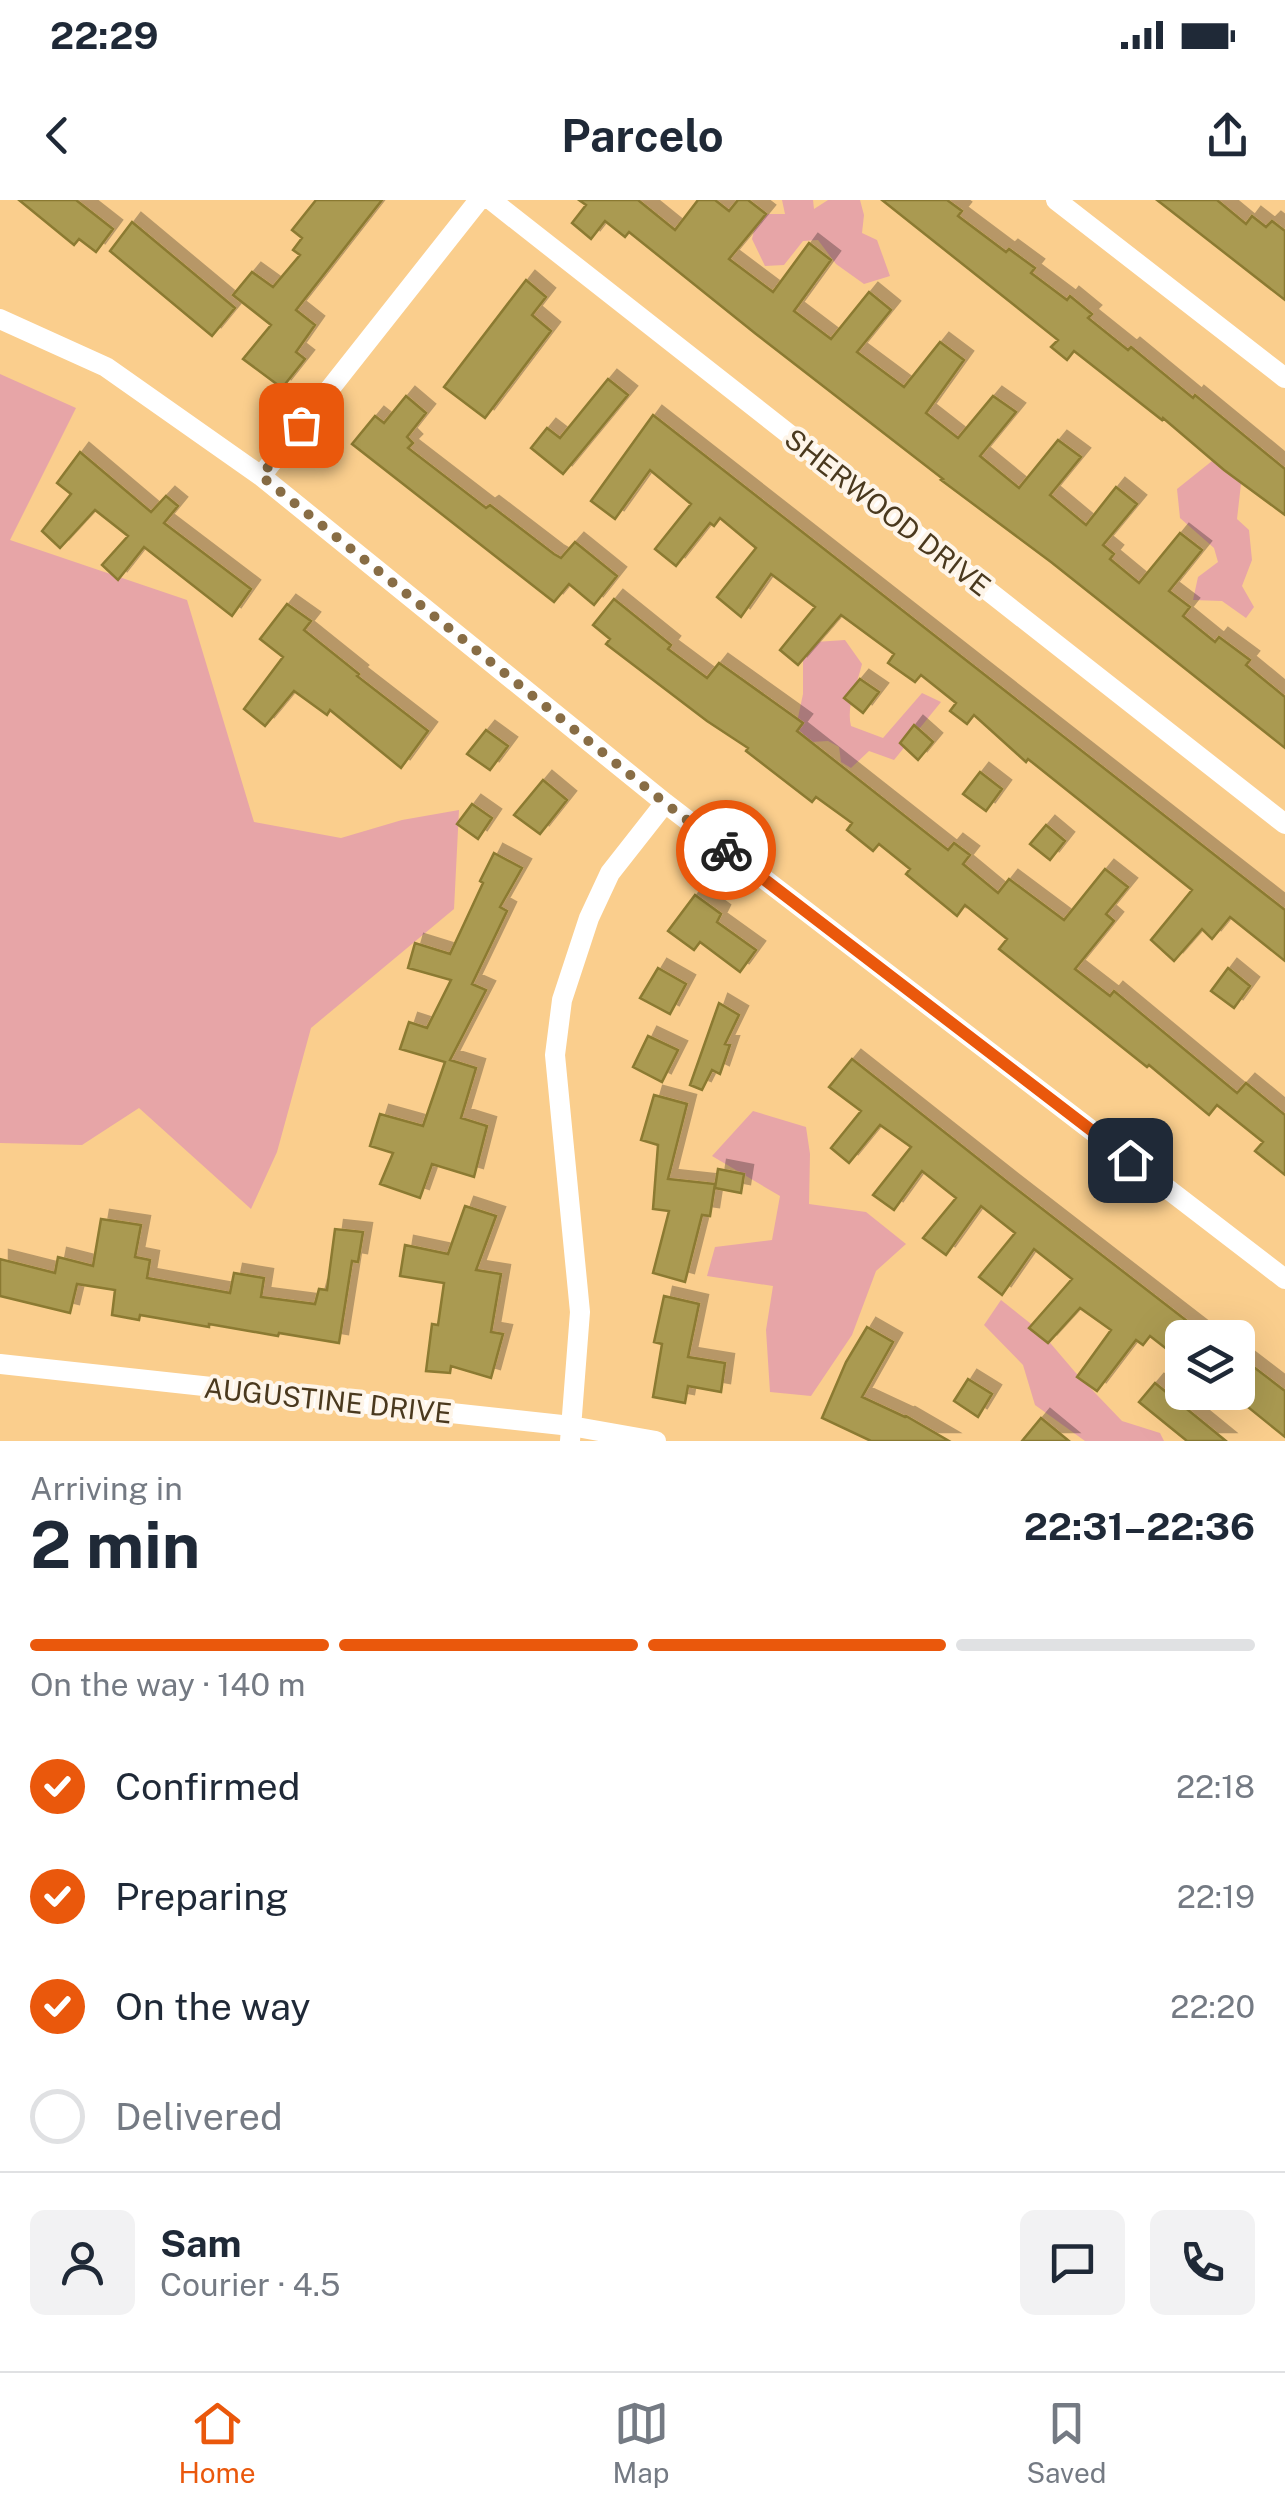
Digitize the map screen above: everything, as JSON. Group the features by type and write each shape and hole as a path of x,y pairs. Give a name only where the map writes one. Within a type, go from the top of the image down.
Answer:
{"street":[{"path":"261,476 480,200"},
{"name":"SHERWOOD DRIVE","path":"491,200 1285,824"},
{"path":"1056,200 1285,378"},
{"path":"0,319 106,367 261,476 665,803 1285,1279"},
{"path":"570,1433 580,1312 555,1056 562,1000 589,918 610,873 665,803"},
{"name":"AUGUSTINE DRIVE","path":"0,1364 656,1441"}],"shaded area":[{"path":"782,200 813,200 814,209 828,200 860,200 864,215 862,233 877,240 890,276 864,284 836,264 818,240 803,241 784,265 765,266 752,239 758,214 785,214"},
{"path":"0,374 76,408 10,540 187,600 254,822 341,838 402,820 459,810 454,909 311,1028 277,1152 251,1209 139,1108 82,1145 0,1143"},
{"path":"1212,461 1242,475 1237,519 1249,530 1252,560 1242,586 1254,607 1246,618 1222,601 1193,600 1198,577 1218,562 1214,548 1180,518 1177,489"},
{"path":"845,640 862,664 851,703 851,726 883,738 922,693 941,702 894,760 869,751 851,768 841,762 839,747 828,741 811,742 796,727 803,694 803,660 815,642"},
{"path":"753,1111 806,1127 809,1204 866,1212 906,1244 876,1271 852,1335 811,1396 770,1392 766,1330 773,1286 707,1276 715,1247 772,1240 780,1196 712,1156"},
{"path":"1001,1300 1040,1331 1122,1421 1160,1433 1164,1441 1085,1441 1035,1405 1023,1365 984,1325"}],"building":[{"path":"19,200 76,200 113,229 96,252 79,239 74,245"},
{"path":"316,200 382,200 296,310 315,325 296,352 305,359 282,388 243,359 271,325 233,295 252,272 273,287 300,255 293,250 302,238 292,230"},
{"path":"579,200 638,200 675,230 698,200 715,200 729,211 738,200 748,200 766,214 729,259 773,292 809,243 831,260 794,311 831,339 869,292 891,310 857,352 904,387 940,342 964,360 926,413 958,438 993,396 1016,412 980,456 1019,488 1058,440 1081,457 1050,495 1086,525 1116,487 1137,504 1103,545 1114,554 1110,559 1139,583 1180,533 1202,550 1169,591 1190,607 1183,616 1215,642 1219,637 1250,660 1246,665 1285,697 1285,748 629,232 625,237 605,221 591,239 572,223 586,205"},
{"path":"882,200 947,200 962,211 958,216 1035,268 1031,273 1067,300 1070,296 1092,314 1088,318 1193,398 1195,395 1285,469 1285,515 1074,351 1067,360 1051,347 1058,340"},
{"path":"1157,200 1217,200 1246,224 1252,216 1266,227 1272,221 1285,231 1285,300"},
{"path":"132,222 235,308 212,336 110,251"},
{"path":"526,280 546,297 532,315 551,331 485,418 444,387"},
{"path":"608,379 628,395 563,474 531,448 547,428 560,438"},
{"path":"406,396 426,413 407,437 413,443 408,448 554,554 561,558 575,542 617,576 594,605 569,584 554,602 352,444 375,416 384,423"},
{"path":"653,415 1285,910 1285,961 1230,917 1212,939 1202,929 1174,961 1151,940 1192,890 1028,759 1026,762 974,715 967,724 950,711 956,703 921,675 915,682 888,663 894,654 841,615 798,665 780,650 815,607 771,574 741,617 717,597 756,548 720,518 714,526 710,523 676,566 655,549 691,504 650,470 615,519 591,501"},
{"path":"80,452 151,512 166,496 178,506 164,523 251,589 232,616 144,547 118,580 102,565 128,536 95,510 60,548 42,531 71,494 57,483"},
{"path":"614,599 671,645 668,649 707,678 719,663 803,723 797,731 948,850 954,843 970,855 963,864 998,893 1009,879 1064,920 1105,869 1128,887 1106,914 1114,921 1075,969 1110,996 1114,991 1237,1093 1246,1083 1285,1115 1285,1175 1255,1151 1263,1142 1217,1105 1209,1115 999,949 1007,939 965,905 957,916 906,874 910,869 879,844 873,851 847,830 852,823 816,797 812,802 746,751 748,748 606,644 610,639 593,625"},
{"path":"287,604 311,621 304,630 428,731 401,768 330,710 327,715 294,691 265,726 244,709 283,657 260,639"},
{"path":"860,679 879,692 863,713 844,698"},
{"path":"914,725 933,742 918,760 900,743"},
{"path":"486,730 508,746 490,770 467,754"},
{"path":"980,772 1002,789 986,811 963,794"},
{"path":"543,780 567,800 540,834 514,815"},
{"path":"472,804 492,818 478,839 457,824"},
{"path":"1046,825 1065,841 1050,860 1030,844"},
{"path":"494,853 522,868 500,907 507,911 472,984 486,990 450,1060 476,1068 461,1118 487,1126 474,1177 432,1164 420,1198 380,1184 393,1153 370,1146 380,1114 423,1126 445,1062 400,1049 409,1022 427,1028 451,980 408,968 415,943 450,954"},
{"path":"695,895 721,914 717,922 756,950 740,972 700,942 694,950 668,931"},
{"path":"658,968 686,984 670,1014 640,998"},
{"path":"1228,968 1250,986 1234,1008 1211,991"},
{"path":"719,1003 739,1015 725,1044 730,1045 720,1074 712,1070 702,1090 690,1085"},
{"path":"648,1036 678,1050 662,1082 633,1067"},
{"path":"852,1059 1186,1320 1165,1320 1165,1348 1150,1336 1143,1345 1136,1340 1097,1391 1077,1377 1111,1330 1080,1308 1048,1343 1029,1328 1072,1279 1034,1249 1002,1295 979,1277 1015,1233 981,1206 946,1255 923,1238 956,1198 922,1171 894,1210 873,1195 911,1147 880,1125 849,1163 831,1148 861,1111 829,1087"},
{"path":"654,1095 687,1104 668,1179 715,1184 710,1216 702,1215 685,1282 653,1273 669,1211 653,1209 658,1145 641,1140"},
{"path":"718,1169 744,1174 741,1193 715,1188"},
{"path":"465,1206 496,1216 476,1270 501,1274 491,1332 503,1334 491,1378 451,1366 450,1373 426,1371 432,1324 438,1325 444,1283 400,1276 405,1245 448,1254"},
{"path":"101,1219 141,1225 135,1257 150,1260 147,1278 230,1293 234,1273 264,1278 261,1297 315,1304 319,1289 327,1290 335,1229 363,1232 358,1262 352,1261 339,1343 140,1315 139,1320 112,1315 115,1290 77,1284 70,1313 0,1296 0,1259 55,1273 58,1257 93,1266"},
{"path":"664,1296 699,1304 688,1357 725,1363 721,1392 688,1386 685,1403 653,1397 662,1344 654,1342"},
{"path":"867,1327 893,1342 862,1397 949,1441 871,1441 822,1418 846,1362"},
{"path":"1255,1368 1285,1391 1285,1437 1252,1410 1255,1410"},
{"path":"968,1379 992,1394 978,1417 954,1401"},
{"path":"1155,1383 1165,1391 1165,1410 1188,1410 1226,1441 1187,1441 1139,1402"},
{"path":"1041,1418 1069,1441 1022,1441"}],"way so far":[{"path":"301,425 261,476 726,850"}],"route":[{"path":"726,850 1130,1160"}]}
